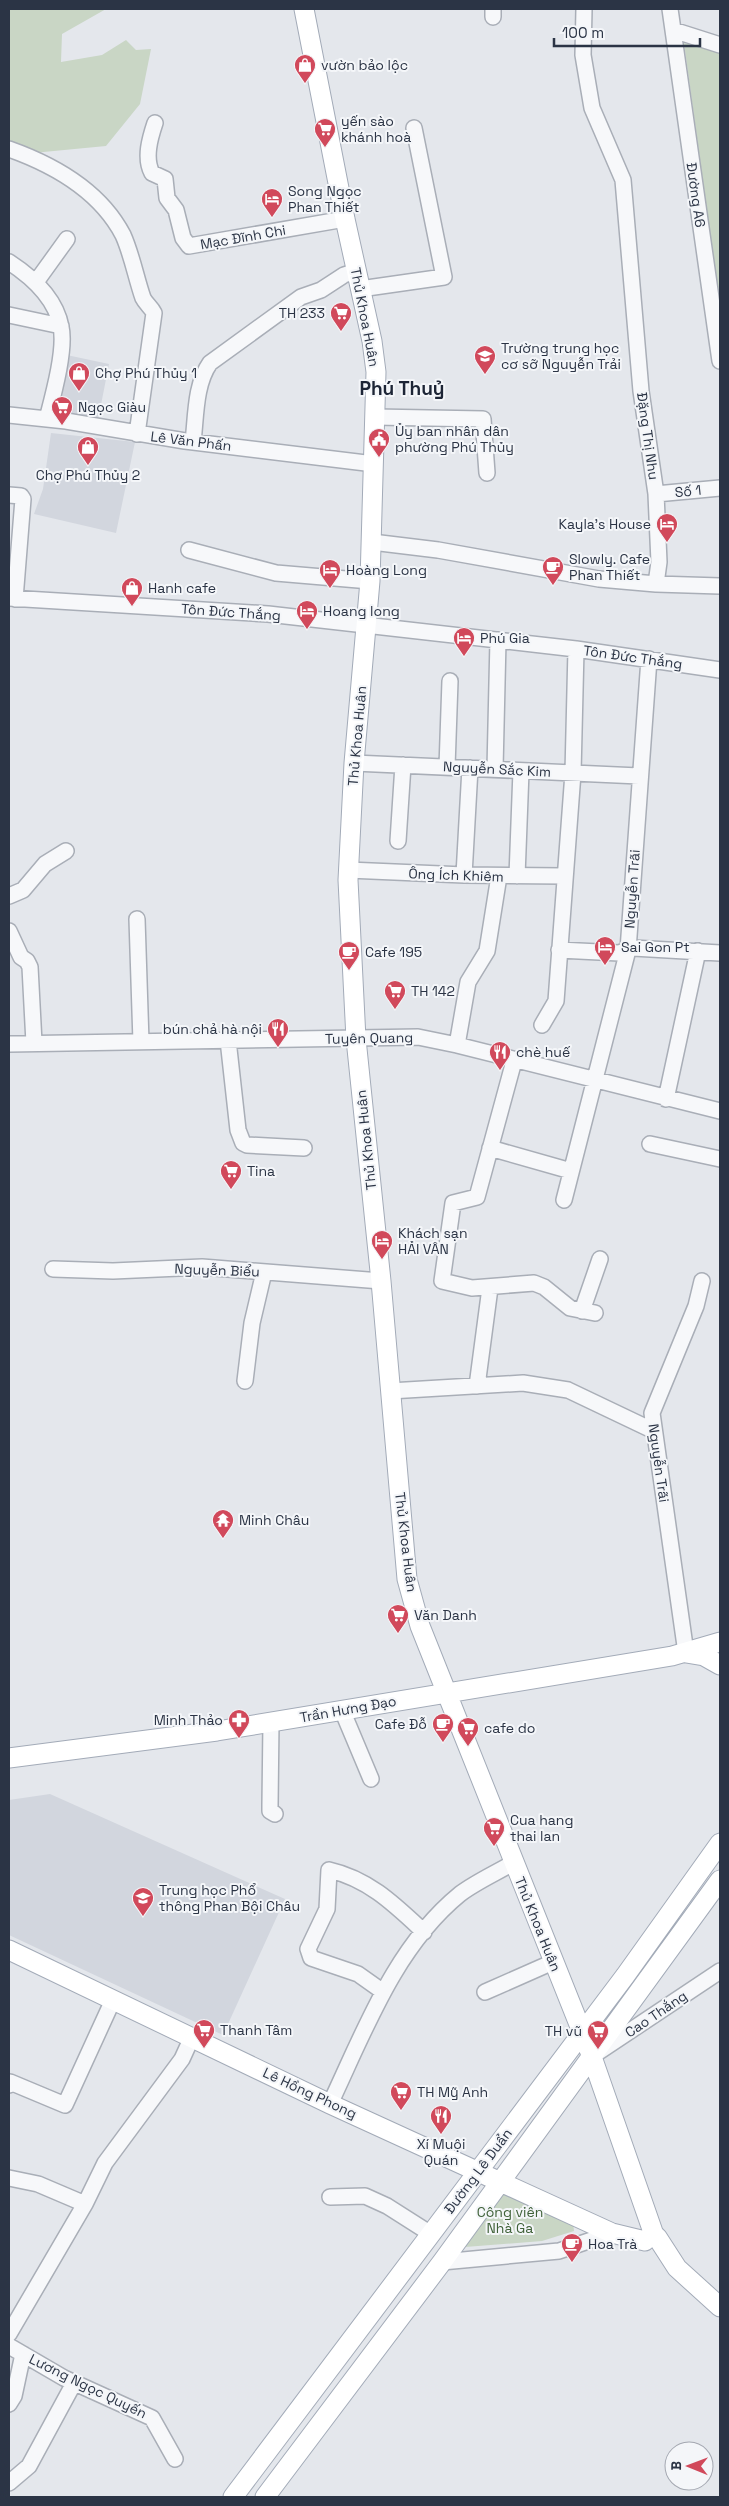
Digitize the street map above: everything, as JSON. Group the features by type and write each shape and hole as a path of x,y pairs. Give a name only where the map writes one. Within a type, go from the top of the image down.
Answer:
{"main road":[{"name":"Thủ Khoa Huân","path":"304,9 345,219 372,342 376,372 370,581 354,763 348,870 356,1039 381,1281 407,1579 420,1626 592,2057 655,2242"},
{"name":"Trần Hưng Đạo","path":"9,1758 217,1731 686,1653 700,1646 720,1642"},
{"name":"Trần Hưng Đạo","path":"686,1653 704,1656 720,1665"},
{"name":"Đường Lê Duẩn","path":"233,2497 582,2033 720,1843"},
{"name":"Đường Lê Duẩn","path":"265,2497 442,2262 720,1880"},
{"name":"Lê Hồng Phong","path":"9,1950 330,2104 612,2233 655,2242"},
{"path":"655,2242 676,2268 720,2307"}],"street":[{"name":"Đặng Thị Nhu","path":"584,9 583,55 592,108 622,180 641,391 656,494 659,562 656,584"},
{"name":"Đường A6","path":"670,9 718,328 720,361"},
{"path":"673,30 720,45"},
{"name":"Mạc Đĩnh Chi","path":"155,123 150,137 149,166 152,173 165,179 167,198 176,210 183,238 189,246 345,219"},
{"path":"193,442 201,384 210,363 301,297 321,290 344,275 358,280 444,277 414,128"},
{"path":"9,148 37,159 79,184 98,199 123,237 144,300 154,313 137,434"},
{"path":"36,282 67,239"},
{"path":"9,262 36,282 52,304 61,326 58,368 47,419"},
{"path":"9,315 61,326"},
{"name":"Lê Văn Phấn","path":"9,415 47,419 193,442 374,464"},
{"path":"375,417 482,418 487,473"},
{"name":"Số 1","path":"656,494 720,488"},
{"path":"9,495 21,496 23,499 12,599"},
{"path":"372,542 438,550 599,579 656,584 720,586"},
{"path":"189,550 276,573 370,581"},
{"name":"Tôn Đức Thắng","path":"12,599 256,613 367,624 576,649 720,670"},
{"path":"495,769 498,640"},
{"path":"542,1025 544,1018 555,1006 573,773 576,649"},
{"name":"Nguyễn Trãi","path":"564,1200 628,950 648,660"},
{"path":"447,767 450,681"},
{"name":"Nguyễn Sắc Kim","path":"354,763 639,776"},
{"path":"398,841 403,765"},
{"path":"464,876 470,768"},
{"path":"517,876 521,771"},
{"path":"9,896 23,890 45,864 66,851"},
{"name":"Ông Ích Khiêm","path":"348,870 464,876 564,876"},
{"path":"457,1044 468,982 486,951 499,876"},
{"path":"137,919 141,1042"},
{"path":"9,931 21,957 28,961 30,967 34,1043"},
{"path":"560,950 619,953 628,950 720,953"},
{"path":"666,1099 698,951"},
{"name":"Tuyên Quang","path":"9,1044 356,1039 403,1036 457,1044 514,1061 720,1111"},
{"path":"228,1040 238,1130 243,1143 247,1146 304,1148"},
{"path":"514,1061 477,1197 453,1202 442,1280 466,1287 490,1288 534,1283 544,1287 570,1308 589,1312 600,1259"},
{"path":"650,1144 720,1159"},
{"path":"490,1148 571,1171"},
{"name":"Nguyễn Biểu","path":"53,1269 113,1271 202,1267 381,1281"},
{"path":"245,1381 252,1323 264,1272"},
{"name":"Nguyễn Trãi","path":"686,1653 652,1413 696,1306 702,1281"},
{"path":"477,1386 490,1288"},
{"path":"390,1391 523,1383 568,1390 654,1431"},
{"path":"342,1710 371,1779"},
{"path":"271,1722 270,1811 275,1814"},
{"path":"330,2104 382,1991 424,1932 460,1894 513,1863"},
{"path":"382,1991 358,1974 311,1958 308,1955 308,1950 327,1910 329,1870 362,1881 388,1898 424,1932"},
{"path":"485,1992 553,1962"},
{"name":"Cao Thắng","path":"592,2057 720,1971"},
{"path":"9,2084 10,2082 65,2105 113,2000"},
{"path":"9,2334 85,2204 104,2163 182,2059 192,2037"},
{"path":"9,2178 38,2184 85,2204"},
{"path":"330,2197 365,2196 387,2206 431,2234"},
{"path":"442,2262 559,2251 612,2233"},
{"name":"Lương Ngọc Quyến","path":"9,2346 74,2382 152,2418 175,2459"},
{"path":"9,2404 14,2396 23,2354"},
{"path":"9,2483 29,2466 74,2382"}],"shaded area":[{"name":"Chợ Phú Thủy 1","path":"62,354 109,364 98,420 49,415"},
{"name":"Chợ Phú Thủy 2","path":"51,433 135,442 116,533 34,514 43,489"},
{"name":"Trung học Phổ thông Phan Bội Châu","path":"50,1794 285,1899 223,2035 9,1935 9,1800"}],"green space":[{"path":"9,9 106,9 62,34 61,62 102,55 126,40 136,50 151,49 140,104 106,146 33,153 9,145"},
{"path":"684,43 720,53 720,305"},
{"name":"Công viên Nhà Ga","path":"500,2194 521,2198 573,2222 574,2231 542,2241 465,2247 483,2216"}],"place":[{"name":"vườn bảo lộc","path":"305,84"},
{"name":"yến sào khánh hoà","path":"325,148"},
{"name":"Song Ngọc Phan Thiết","path":"272,218"},
{"name":"TH 233","path":"341,332"},
{"name":"Trường trung học cơ sỡ Nguyễn Trải","path":"485,375"},
{"name":"Chợ Phú Thủy 1","path":"79,392"},
{"name":"Ngọc Giàu","path":"62,426"},
{"name":"Ủy ban nhân dân phường Phú Thủy","path":"379,458"},
{"name":"Chợ Phú Thủy 2","path":"88,466"},
{"name":"Kayla's House","path":"667,543"},
{"name":"Slowly. Cafe Phan Thiết","path":"553,586"},
{"name":"Hoàng Long","path":"330,589"},
{"name":"Hanh cafe","path":"132,607"},
{"name":"Hoang long","path":"307,630"},
{"name":"Phú Gia","path":"464,657"},
{"name":"Sai Gon Pt","path":"605,966"},
{"name":"Cafe 195","path":"349,971"},
{"name":"TH 142","path":"395,1010"},
{"name":"bún chả hà nội","path":"278,1048"},
{"name":"chè huế","path":"500,1071"},
{"name":"Tina","path":"231,1190"},
{"name":"Khách sạn HẢI VÂN","path":"382,1260"},
{"name":"Minh Châu","path":"223,1539"},
{"name":"Văn Danh","path":"398,1634"},
{"name":"Minh Thảo","path":"239,1739"},
{"name":"Cafe Đỗ","path":"443,1743"},
{"name":"cafe do","path":"468,1747"},
{"name":"Cua hang thai lan","path":"494,1847"},
{"name":"Trung học Phổ thông Phan Bội Châu","path":"143,1917"},
{"name":"Thanh Tâm","path":"204,2049"},
{"name":"TH vũ","path":"598,2050"},
{"name":"TH Mỹ Anh","path":"401,2111"},
{"name":"Xí Muội Quán","path":"441,2135"},
{"name":"Hoa Trà","path":"572,2263"}],"district":[{"name":"Phú Thuỷ","path":"402,388"}]}
